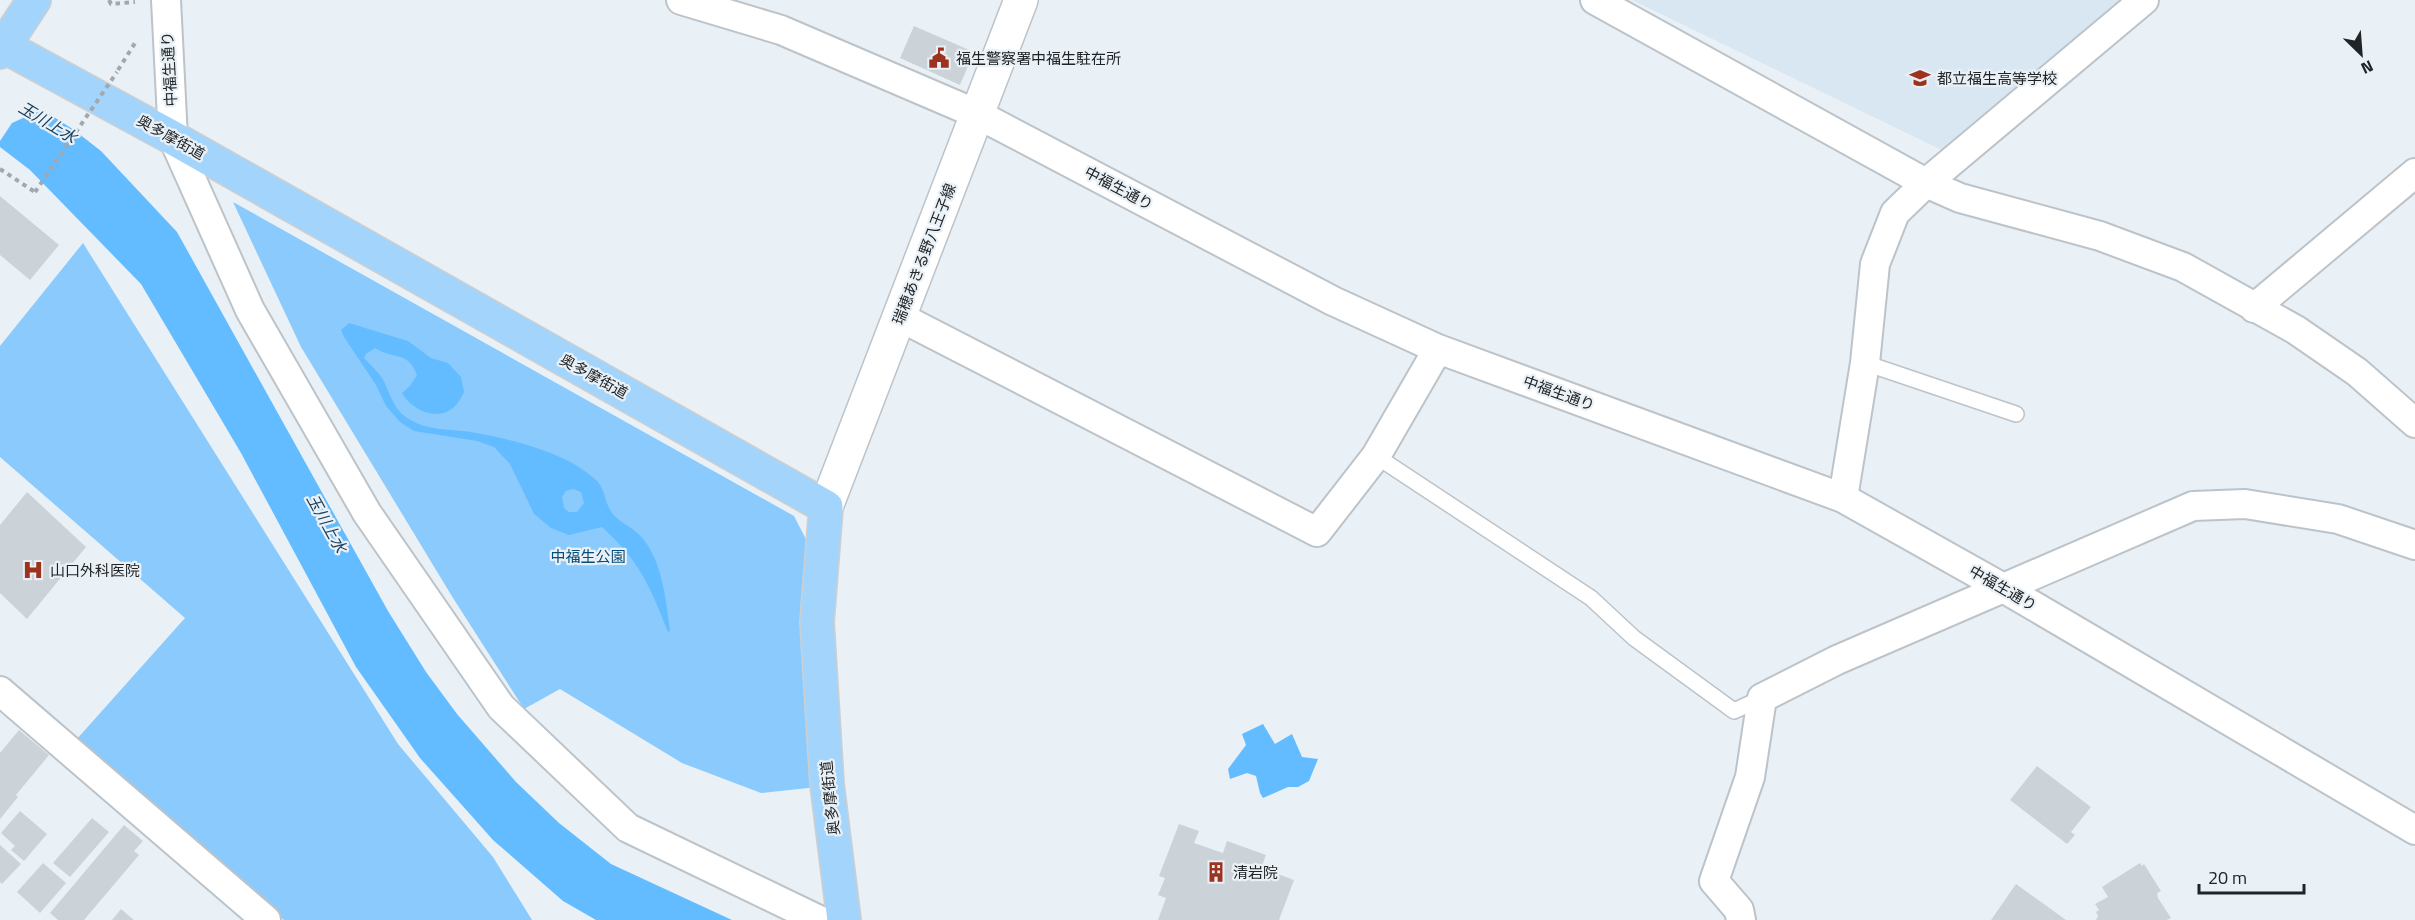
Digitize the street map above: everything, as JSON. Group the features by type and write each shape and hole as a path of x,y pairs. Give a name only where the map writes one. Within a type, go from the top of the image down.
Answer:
{"main road":[{"path":"1,48 34,0"},
{"name":"瑞穂あきる野八王子線","path":"826,507 1021,0"},
{"name":"奥多摩街道","path":"1,48 173,138 826,507 817,622 827,784 844,920"}],"street":[{"name":"中福生通り","path":"166,0 173,138"},
{"name":"中福生通り","path":"681,0 721,6 977,114 1333,301 1438,349 1843,498 2005,589 2415,830"},
{"path":"1595,0 1926,183 1960,198 2100,236 2182,267 2296,330 2357,372 2415,423"},
{"path":"1843,498 1865,363 1875,264 1894,213 1926,183 2144,0"},
{"path":"173,138 250,310 368,513 501,707 628,828 819,920"},
{"path":"2254,308 2415,173"},
{"path":"900,317 1317,532 1376,456 1438,349"},
{"path":"1741,920 1739,910 1714,881 1750,777 1762,698 1837,660 2193,506 2245,504 2338,519 2415,545"},
{"path":"0,691 259,918"}],"lane":[{"path":"1865,363 2016,414"},
{"path":"1376,456 1591,598 1634,638 1734,711 1762,698"}],"path":[{"path":"0,169 35,192 140,35"}],"shaded area":[{"name":"都立福生高等学校","path":"1632,0 2136,0 1956,157"}],"green space":[{"name":"中福生公園","path":"233,202 794,516 811,549 817,787 761,793 682,763 560,689 524,709 453,598 301,347"},
{"path":"83,243 398,744 493,857 532,920 284,920 76,740 185,618 0,457 0,346"}],"water":[{"name":"玉川上水","path":"0,82 74,130 101,151 177,232 388,611 426,672 457,714 516,782 559,823 611,864 732,920 596,920 563,901 493,840 420,758 356,667 241,453 141,284 30,170 0,147"},
{"path":"349,323 408,341 431,358 448,363 461,377 464,392 459,401 449,410 435,414 412,405 402,393 417,375 409,362 375,348 366,354 364,358 380,375 399,411 409,419 431,428 471,432 538,448 571,462 597,481 612,513 644,540 656,561 663,584 670,631 668,632 649,587 635,563 602,527 569,535 551,528 534,514 510,464 494,447 477,441 414,431 400,422 386,406 376,385 341,330","holes":["573,489 581,492 584,503 577,512 569,512 564,508 562,497 566,491"]},
{"path":"1263,724 1275,744 1292,734 1302,757 1318,759 1309,781 1298,787 1288,787 1263,798 1256,776 1247,773 1230,779 1228,769 1246,745 1242,734"}],"pier":[{"path":"0,79 45,108 12,123 0,141"}],"building":[{"path":"914,26 974,52 960,85 900,58"},
{"path":"0,196 59,245 30,280 0,255"},
{"name":"山口外科医院","path":"27,492 86,547 27,619 0,593 0,525"},
{"path":"19,730 49,755 16,795 18,797 0,819 0,753"},
{"path":"2037,766 2091,807 2071,832 2075,835 2067,844 2010,800"},
{"path":"20,811 47,834 24,861 11,850 15,846 1,833"},
{"path":"92,818 109,832 70,877 53,863"},
{"name":"清岩院","path":"1179,824 1199,831 1194,843 1223,853 1227,841 1266,855 1261,868 1294,880 1279,920 1158,920 1166,898 1158,895 1165,878 1159,876"},
{"path":"124,825 143,841 134,851 139,855 84,920 58,920 50,913"},
{"path":"0,845 21,864 2,884 0,882"},
{"path":"43,863 66,883 40,913 17,892"},
{"path":"2140,863 2142,866 2144,864 2161,891 2157,893 2158,898 2171,918 2167,920 2096,920 2098,916 2096,912 2099,910 2095,904 2108,897 2102,887"},
{"path":"2016,884 2066,920 1991,920"},
{"path":"121,909 134,920 112,920"}],"place":[{"name":"福生警察署中福生駐在所","path":"939,58"},
{"name":"都立福生高等学校","path":"1920,78"},
{"name":"山口外科医院","path":"33,570"},
{"name":"清岩院","path":"1216,872"}]}
